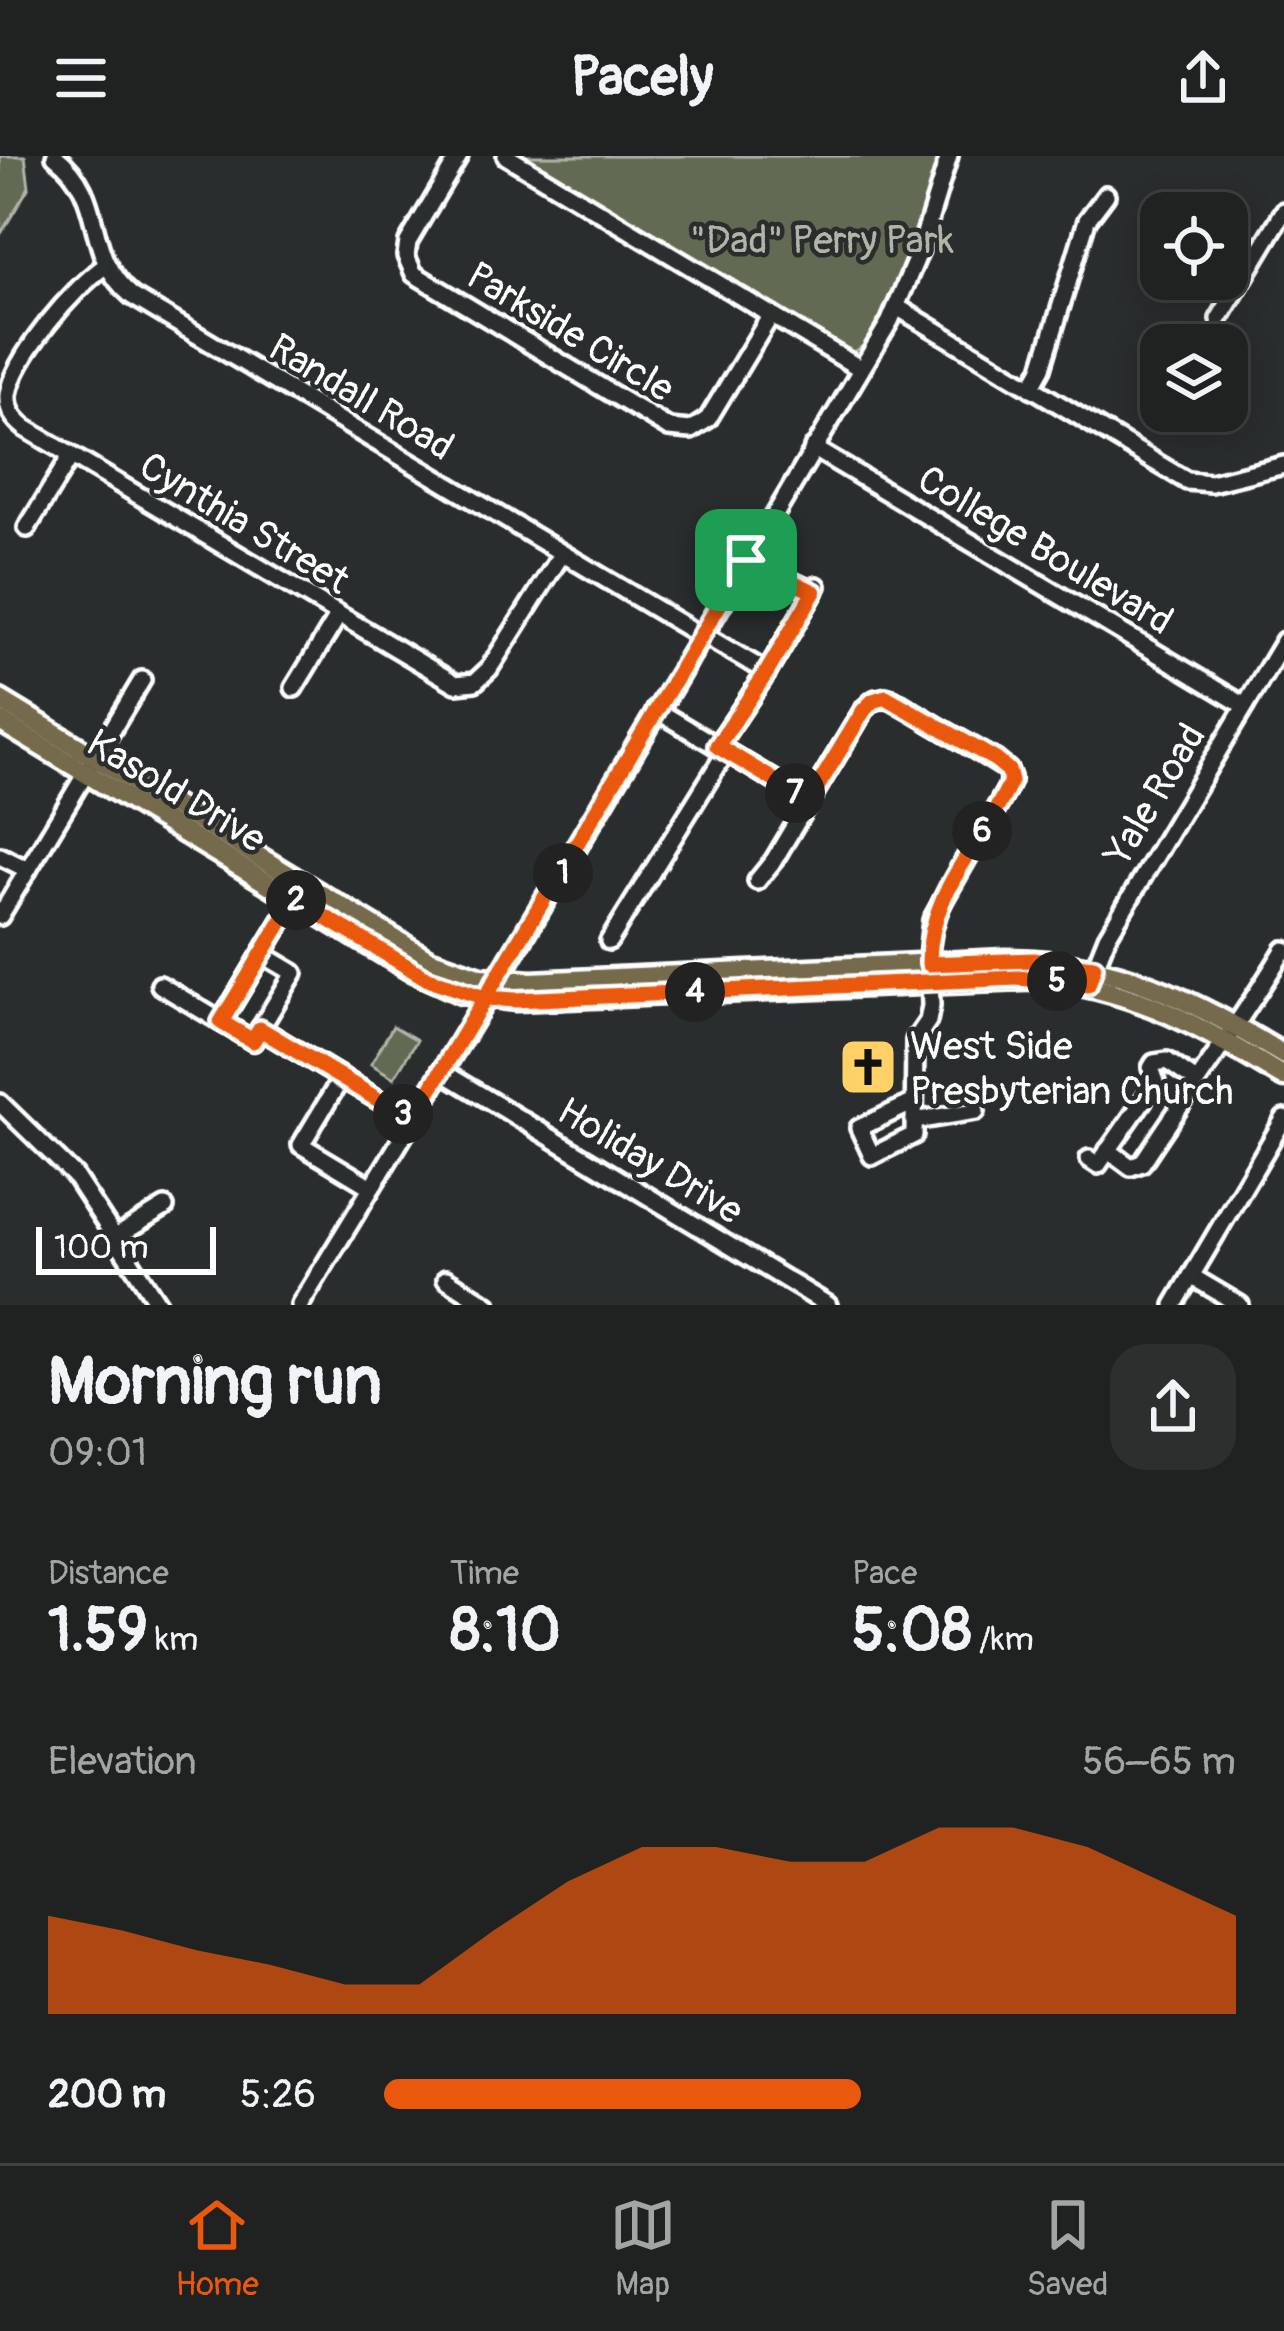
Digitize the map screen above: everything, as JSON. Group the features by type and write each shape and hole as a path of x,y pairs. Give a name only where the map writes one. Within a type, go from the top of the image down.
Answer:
{"main road":[{"name":"Kasold Drive","path":"0,700 91,766 295,899 428,979 485,998 515,1000 929,973 1033,960 1171,992 1284,1077"},
{"name":"Kasold Drive","path":"0,721 91,766 457,972 531,982 929,973"},
{"name":"Kasold Drive","path":"1230,1034 1284,1055"}],"street":[{"path":"55,156 86,193 105,266"},
{"name":"Parkside Circle","path":"460,156 408,242 406,256 414,274 669,428 692,430 708,419 771,315"},
{"path":"506,156 861,368"},
{"path":"300,1305 897,307 949,156"},
{"path":"1031,388 1042,368 1088,220 1106,195"},
{"path":"1219,320 1284,211"},
{"name":"Cynthia Street","path":"105,266 62,302 9,390 10,412 16,420 71,456 447,682 466,685 489,669 562,554"},
{"name":"Randall Road","path":"105,266 121,287 151,308 767,672"},
{"path":"897,307 1190,482 1211,483 1284,465"},
{"name":"College Boulevard","path":"813,448 1245,706"},
{"path":"27,528 71,456"},
{"path":"609,941 816,589 746,560"},
{"path":"294,688 338,616"},
{"name":"Yale Road","path":"1091,976 1107,937 1284,641"},
{"path":"0,916 142,680"},
{"path":"757,881 864,710 876,699 893,698 996,760 1010,774 1007,789 938,904 931,930 928,1022 915,1040 914,1135 872,1156 859,1128 914,1102"},
{"path":"656,710 809,801"},
{"path":"0,856 28,870"},
{"path":"221,1022 295,899"},
{"path":"1108,1150 1131,1167 1142,1163 1284,950"},
{"path":"160,985 253,1041 294,973 262,954"},
{"path":"260,1029 412,1120"},
{"path":"1089,1159 1098,1165 1156,1082 1154,1063 1167,1061 1196,1081"},
{"name":"Holiday Drive","path":"441,1071 828,1305"},
{"path":"342,1078 301,1144 371,1187"},
{"path":"0,1102 74,1175 159,1305"},
{"path":"914,1121 976,1112"},
{"path":"1174,1305 1284,1119"},
{"path":"116,1237 165,1208"},
{"path":"1191,1276 1240,1305"},
{"path":"446,1280 488,1305"}],"green space":[{"path":"0,156 25,156 29,187 0,235"},
{"name":"\"Dad\" Perry Park","path":"519,156 942,156 895,294 868,341 853,352"},
{"path":"393,1026 417,1040 394,1078 371,1064"}],"place":[{"name":"West Side Presbyterian Church","path":"868,1067"}],"route":[{"path":"746,560 485,998 428,979 295,899 221,1022 253,1041 260,1029 412,1120 485,998 1018,978 1088,985 1094,967 1033,960 929,964 938,904 1011,781 1008,770 996,760 886,697 864,710 809,801 717,746 814,592 746,560"}]}
